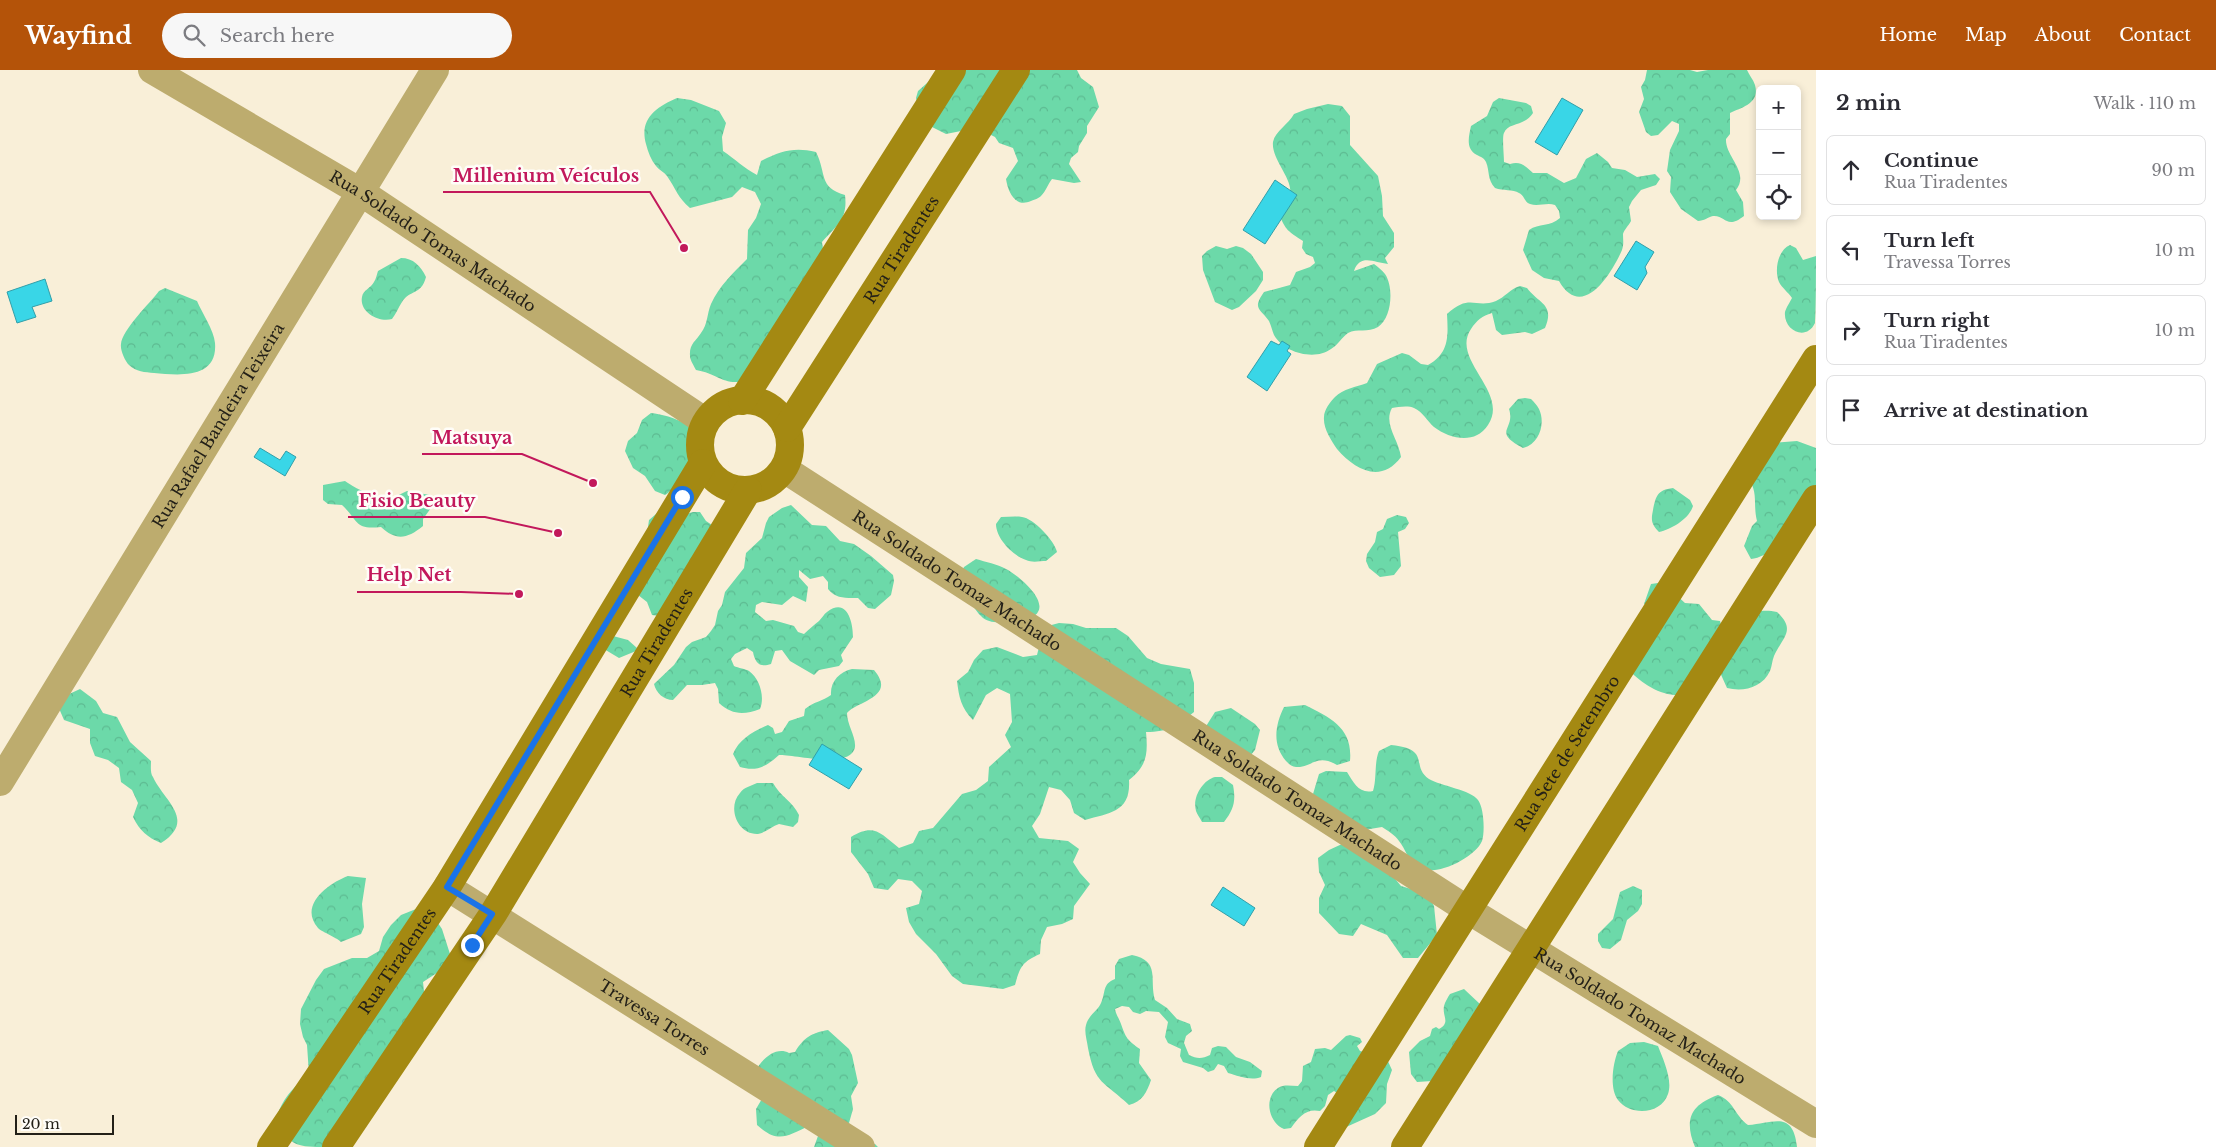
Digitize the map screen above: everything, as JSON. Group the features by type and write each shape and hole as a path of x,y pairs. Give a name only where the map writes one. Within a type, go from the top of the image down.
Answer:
{"main road":[{"path":"742,400 952,70"},
{"name":"Rua Tiradentes","path":"787,428 1016,70"},
{"name":"Rua Sete de Setembro","path":"1318,1147 1816,359"},
{"path":"742,400 756,401 769,407 780,416 787,428 790,442 789,456 784,469 775,480 762,487 748,490 734,489 721,484 710,474 703,463 700,449 701,435 706,422 716,411 728,404 742,400"},
{"name":"Rua Tiradentes","path":"271,1147 447,887 703,463"},
{"name":"Rua Tiradentes","path":"336,1147 492,914 748,490"},
{"path":"1405,1147 1816,499"}],"street":[{"name":"Rua Soldado Tomas Machado","path":"152,70 359,191 706,422"},
{"name":"Rua Rafael Bandeira Teixeira","path":"0,782 434,70"},
{"name":"Rua Soldado Tomaz Machado","path":"784,469 1468,910 1816,1124"},
{"name":"Travessa Torres","path":"447,887 861,1147"}],"green space":[{"path":"962,70 1077,70 1081,78 1093,87 1099,107 1087,126 1087,133 1079,146 1078,152 1071,158 1069,164 1081,182 1074,183 1052,179 1040,197 1025,203 1017,201 1008,189 1006,179 1018,161 1013,148 999,143 995,137 989,134 961,131 946,134 926,124 919,112 916,98 918,91 935,76"},
{"path":"1647,70 1690,70 1697,72 1708,70 1747,70 1755,85 1755,96 1749,104 1730,113 1730,134 1726,139 1729,152 1739,171 1740,183 1736,190 1743,202 1744,216 1733,222 1717,216 1698,221 1681,209 1670,192 1671,177 1667,171 1670,150 1679,131 1679,124 1672,121 1658,135 1651,136 1646,132 1639,112 1644,99 1641,87"},
{"path":"677,98 691,100 719,111 726,123 722,137 723,151 757,175 761,161 781,152 801,150 816,152 827,184 836,192 845,195 843,216 837,226 822,242 824,256 749,380 740,382 727,381 696,370 690,352 705,326 714,297 747,259 748,230 756,218 761,204 755,192 742,187 732,197 690,208 683,201 667,176 653,161 644,135 647,121 651,115 662,105"},
{"path":"1499,98 1526,103 1531,106 1533,113 1525,120 1509,127 1504,133 1504,162 1520,164 1533,173 1547,173 1564,183 1576,178 1586,159 1597,153 1612,168 1625,170 1637,177 1655,174 1660,179 1656,185 1641,190 1632,201 1629,207 1631,221 1623,234 1623,248 1611,271 1595,290 1586,295 1577,297 1568,292 1559,281 1544,278 1532,270 1523,250 1529,230 1552,223 1560,218 1559,211 1555,205 1530,204 1517,192 1495,188 1491,182 1485,161 1473,152 1469,146 1471,126 1487,116 1493,102"},
{"path":"1328,104 1342,106 1350,116 1350,145 1378,176 1383,216 1394,233 1394,247 1385,258 1388,264 1368,260 1360,262 1354,271 1374,264 1380,269 1385,274 1390,286 1390,302 1386,317 1378,327 1348,333 1324,353 1309,355 1292,351 1279,341 1274,335 1269,321 1260,311 1258,302 1264,292 1290,285 1296,272 1315,263 1313,257 1306,254 1302,248 1303,241 1288,230 1279,214 1288,198 1290,187 1275,155 1273,142 1276,134 1294,114"},
{"path":"1790,245 1796,248 1803,260 1816,256 1815,323 1811,329 1801,333 1791,328 1785,318 1785,312 1792,298 1780,284 1777,272 1780,256"},
{"path":"1216,246 1227,249 1236,246 1243,248 1251,254 1263,272 1263,280 1256,291 1239,307 1232,310 1215,302 1203,270 1202,256"},
{"path":"401,258 413,261 422,269 426,277 424,283 418,290 405,298 392,319 376,318 367,312 362,302 362,297 365,291 373,284 378,271"},
{"path":"1520,286 1527,288 1547,309 1548,320 1545,328 1532,334 1525,332 1502,335 1496,330 1492,313 1475,323 1467,341 1468,352 1473,364 1492,400 1493,413 1483,431 1469,438 1447,435 1434,427 1414,408 1400,407 1392,408 1389,420 1401,457 1393,465 1377,472 1368,471 1352,463 1337,449 1328,434 1324,414 1329,404 1338,394 1367,383 1377,364 1402,353 1409,355 1421,364 1428,365 1444,349 1448,329 1447,314 1461,304 1496,301"},
{"path":"165,288 197,301 214,338 214,355 210,364 195,373 164,374 144,372 132,367 124,358 121,344 126,332 159,291"},
{"path":"1518,399 1531,399 1539,409 1542,421 1537,438 1529,446 1523,448 1508,438 1506,434 1510,422 1509,409"},
{"path":"651,413 677,420 701,433 701,440 689,467 683,477 665,495 655,491 645,476 633,468 625,451 628,441 637,433 642,420"},
{"path":"1797,441 1816,448 1816,516 1794,535 1767,554 1751,559 1744,546 1752,526 1757,521 1755,495 1750,481 1772,443"},
{"path":"345,481 371,496 380,504 407,491 430,495 431,508 423,519 423,526 407,536 392,535 381,527 361,526 342,505 328,504 323,500 323,485"},
{"path":"1673,488 1690,500 1693,506 1688,515 1679,523 1659,532 1654,527 1652,519 1655,501 1660,492"},
{"path":"791,505 812,525 826,526 840,541 854,544 893,575 894,581 891,595 875,609 868,608 858,598 834,595 828,589 828,582 823,576 810,579 799,570 799,577 808,587 806,602 793,596 782,605 762,602 756,605 755,612 766,621 773,620 794,626 798,632 804,634 827,612 834,608 840,607 844,609 848,613 852,625 853,637 841,655 843,661 839,666 819,670 814,675 790,661 782,650 775,651 771,664 761,665 755,659 753,652 747,648 735,654 731,659 734,666 749,671 759,683 762,694 760,709 743,713 729,710 719,703 718,689 715,683 687,685 673,700 661,695 654,684 674,665 686,647 692,642 706,637 711,631 715,625 725,592 744,568 746,553 762,538 769,517 782,508"},
{"path":"663,508 686,514 700,512 706,521 712,525 659,616 652,615 647,602 638,595 649,520"},
{"path":"1397,515 1406,517 1409,523 1405,529 1398,532 1401,566 1394,575 1380,577 1369,568 1366,561 1367,554 1375,542 1377,532 1383,529 1387,519"},
{"path":"1001,517 1022,517 1032,521 1048,536 1057,552 1046,561 1028,561 1021,558 1006,545 999,535 996,524"},
{"path":"976,559 1003,567 1032,590 1039,605 1038,611 1033,617 1022,623 1010,624 992,622 979,614 972,603 961,573 964,567"},
{"path":"1651,584 1664,584 1685,603 1699,604 1712,620 1720,621 1724,634 1754,613 1761,611 1777,612 1783,618 1787,629 1784,639 1774,656 1767,677 1757,685 1746,689 1727,688 1718,668 1680,695 1673,695 1652,688 1634,675 1629,670 1651,609 1644,604"},
{"path":"1059,623 1073,624 1086,628 1116,628 1128,636 1147,658 1161,664 1190,669 1194,683 1194,712 1172,727 1161,731 1146,732 1147,747 1143,764 1140,770 1129,780 1129,791 1123,805 1110,813 1085,820 1074,813 1070,800 1061,790 1049,787 1040,814 1032,826 1039,838 1068,841 1079,849 1073,862 1090,884 1074,906 1073,919 1062,924 1047,927 1041,940 1040,954 1025,963 1018,974 1015,985 1003,989 963,984 952,976 936,954 916,934 909,922 906,908 919,904 922,891 912,881 898,879 888,890 874,888 868,874 851,852 851,837 871,830 882,834 899,848 913,843 919,831 933,828 962,794 976,790 988,781 989,767 1011,747 1005,735 1012,722 1010,694 997,688 986,695 973,720 961,702 957,681 968,672 974,660 983,650 997,647 1023,657 1037,655 1044,627"},
{"path":"613,636 628,640 637,648 636,651 619,658 604,649"},
{"path":"852,669 874,670 880,679 881,686 873,697 847,713 855,743 851,754 843,758 833,759 779,755 761,767 752,769 740,767 733,754 743,740 768,725 773,728 775,734 782,732 789,721 804,716 805,709 831,695 832,686 836,678 843,672"},
{"path":"80,689 96,701 103,713 117,717 130,742 151,761 152,775 175,810 177,818 176,826 171,835 161,843 144,833 136,822 133,817 138,803 132,790 121,782 119,768 108,760 95,756 90,743 90,729 64,720 58,706 67,695"},
{"path":"1305,705 1331,720 1344,732 1348,740 1350,761 1337,765 1324,760 1296,767 1286,761 1277,742 1276,735 1279,721 1284,707"},
{"path":"1231,708 1255,724 1260,730 1255,750 1250,756 1203,731 1215,712"},
{"path":"1391,745 1412,750 1416,754 1421,769 1429,779 1469,793 1478,800 1482,809 1482,841 1463,860 1443,869 1423,870 1416,867 1397,839 1382,827 1352,832 1313,794 1319,774 1326,771 1347,772 1360,789 1373,791 1379,751"},
{"path":"1215,777 1222,777 1233,785 1233,805 1224,822 1202,822 1195,806 1197,795 1206,782"},
{"path":"757,783 773,783 793,806 799,815 798,822 793,827 779,824 758,834 744,830 736,819 734,805 744,789"},
{"path":"1342,844 1383,864 1401,886 1428,894 1434,906 1437,935 1418,958 1403,958 1387,935 1361,924 1353,936 1339,934 1319,913 1319,898 1325,885 1319,872 1318,858"},
{"path":"348,876 366,878 362,904 364,927 361,934 341,942 318,928 313,919 312,911 318,896 325,889"},
{"path":"1633,886 1642,890 1642,904 1638,911 1627,920 1621,940 1610,949 1602,948 1598,941 1598,934 1613,919 1620,892"},
{"path":"416,909 434,917 442,929 450,954 446,967 423,982 426,1009 327,1147 309,1147 296,1144 286,1136 276,1120 281,1106 289,1094 309,1074 307,1045 300,1024 301,1009 324,969 352,958 367,958 379,951 383,937 391,925 401,915"},
{"path":"1132,955 1147,962 1150,967 1155,1000 1167,1008 1177,1019 1190,1024 1192,1031 1186,1036 1184,1043 1189,1055 1202,1058 1210,1055 1212,1048 1218,1046 1226,1047 1236,1057 1250,1062 1262,1071 1261,1077 1249,1078 1228,1073 1224,1066 1218,1064 1214,1070 1208,1072 1203,1068 1183,1062 1180,1056 1181,1049 1168,1043 1165,1037 1168,1022 1159,1012 1146,1011 1140,1014 1133,1012 1129,1007 1122,1006 1115,1009 1116,1013 1124,1033 1140,1049 1139,1063 1151,1080 1143,1096 1134,1104 1129,1105 1102,1081 1097,1076 1091,1060 1085,1030 1086,1025 1089,1018 1100,1006 1106,986 1115,979 1115,966 1119,959"},
{"path":"1464,989 1481,1005 1432,1081 1417,1082 1411,1074 1409,1052 1420,1041 1430,1036 1432,1029 1436,1027 1439,1029 1445,1024 1444,1006 1447,998 1450,994"},
{"path":"828,1030 849,1049 852,1055 858,1083 851,1096 853,1109 849,1123 850,1130 865,1144 875,1144 878,1147 814,1147 818,1136 809,1126 788,1135 777,1136 771,1135 757,1125 756,1109 763,1097 756,1070 774,1052 795,1052 809,1036"},
{"path":"1350,1035 1360,1038 1362,1042 1357,1046 1360,1051 1386,1057 1392,1070 1387,1084 1386,1103 1375,1114 1344,1128 1340,1095 1334,1091 1328,1095 1325,1106 1320,1111 1307,1112 1291,1128 1284,1129 1279,1126 1270,1110 1270,1098 1273,1092 1283,1086 1298,1086 1302,1081 1303,1066 1311,1062 1315,1049 1325,1048 1331,1050 1346,1036"},
{"path":"1644,1042 1658,1046 1667,1070 1669,1088 1668,1094 1659,1106 1645,1111 1637,1111 1623,1105 1618,1100 1615,1095 1613,1076 1618,1051 1630,1043"},
{"path":"1718,1095 1728,1101 1748,1125 1774,1121 1787,1123 1795,1135 1797,1147 1695,1147 1690,1129 1692,1115 1701,1104"}],"water":[{"path":"1562,98 1583,110 1557,155 1535,142"},
{"path":"1275,180 1297,195 1265,244 1243,230"},
{"path":"1636,241 1654,252 1645,267 1647,273 1637,290 1614,276"},
{"path":"45,279 52,301 32,307 36,317 17,323 7,292"},
{"path":"1271,341 1279,345 1282,341 1290,346 1287,351 1291,354 1267,391 1247,377"},
{"path":"260,448 280,460 286,451 296,457 285,476 254,457"},
{"path":"822,744 862,769 849,789 809,765"},
{"path":"1223,887 1255,908 1244,926 1211,905"}],"place":[{"name":"Millenium Veículos","path":"684,248"},
{"name":"Matsuya","path":"593,483"},
{"name":"Fisio Beauty","path":"558,533"},
{"name":"Help Net","path":"519,594"}],"route":[{"path":"472,945 492,914 447,887 682,497"}]}
